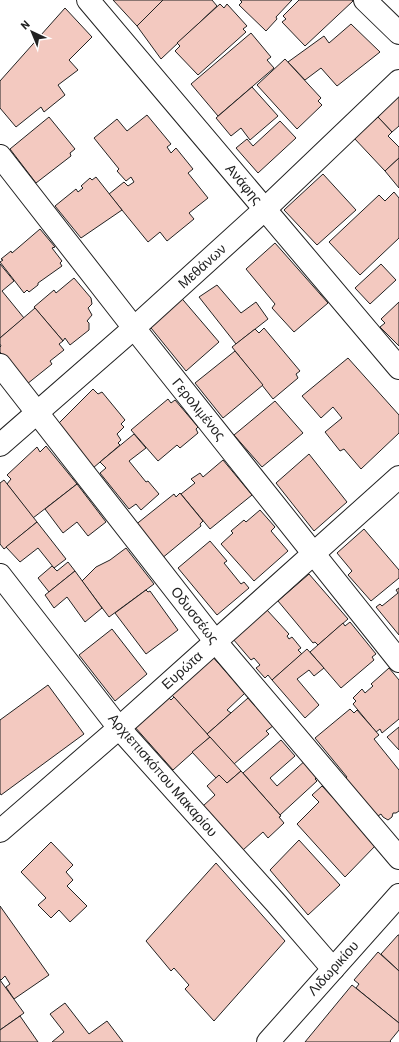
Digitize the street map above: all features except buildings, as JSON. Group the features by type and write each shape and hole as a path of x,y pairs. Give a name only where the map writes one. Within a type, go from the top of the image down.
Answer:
{"street":[{"name":"Ανάφης","path":"88,0 399,368"},
{"path":"365,0 399,33"},
{"name":"Μεθάνων","path":"0,445 134,328 265,209 399,81"},
{"name":"Γερολιμένος","path":"0,156 134,328 399,661"},
{"name":"Οδυσσέως","path":"0,365 215,641 399,858"},
{"name":"Ευρώτα","path":"0,831 119,728 399,477"},
{"name":"Αρχιεπισκόπου Μακαρίου","path":"0,575 119,728 276,903 333,969"},
{"name":"Λιδωρικίου","path":"268,1042 399,895"}]}
